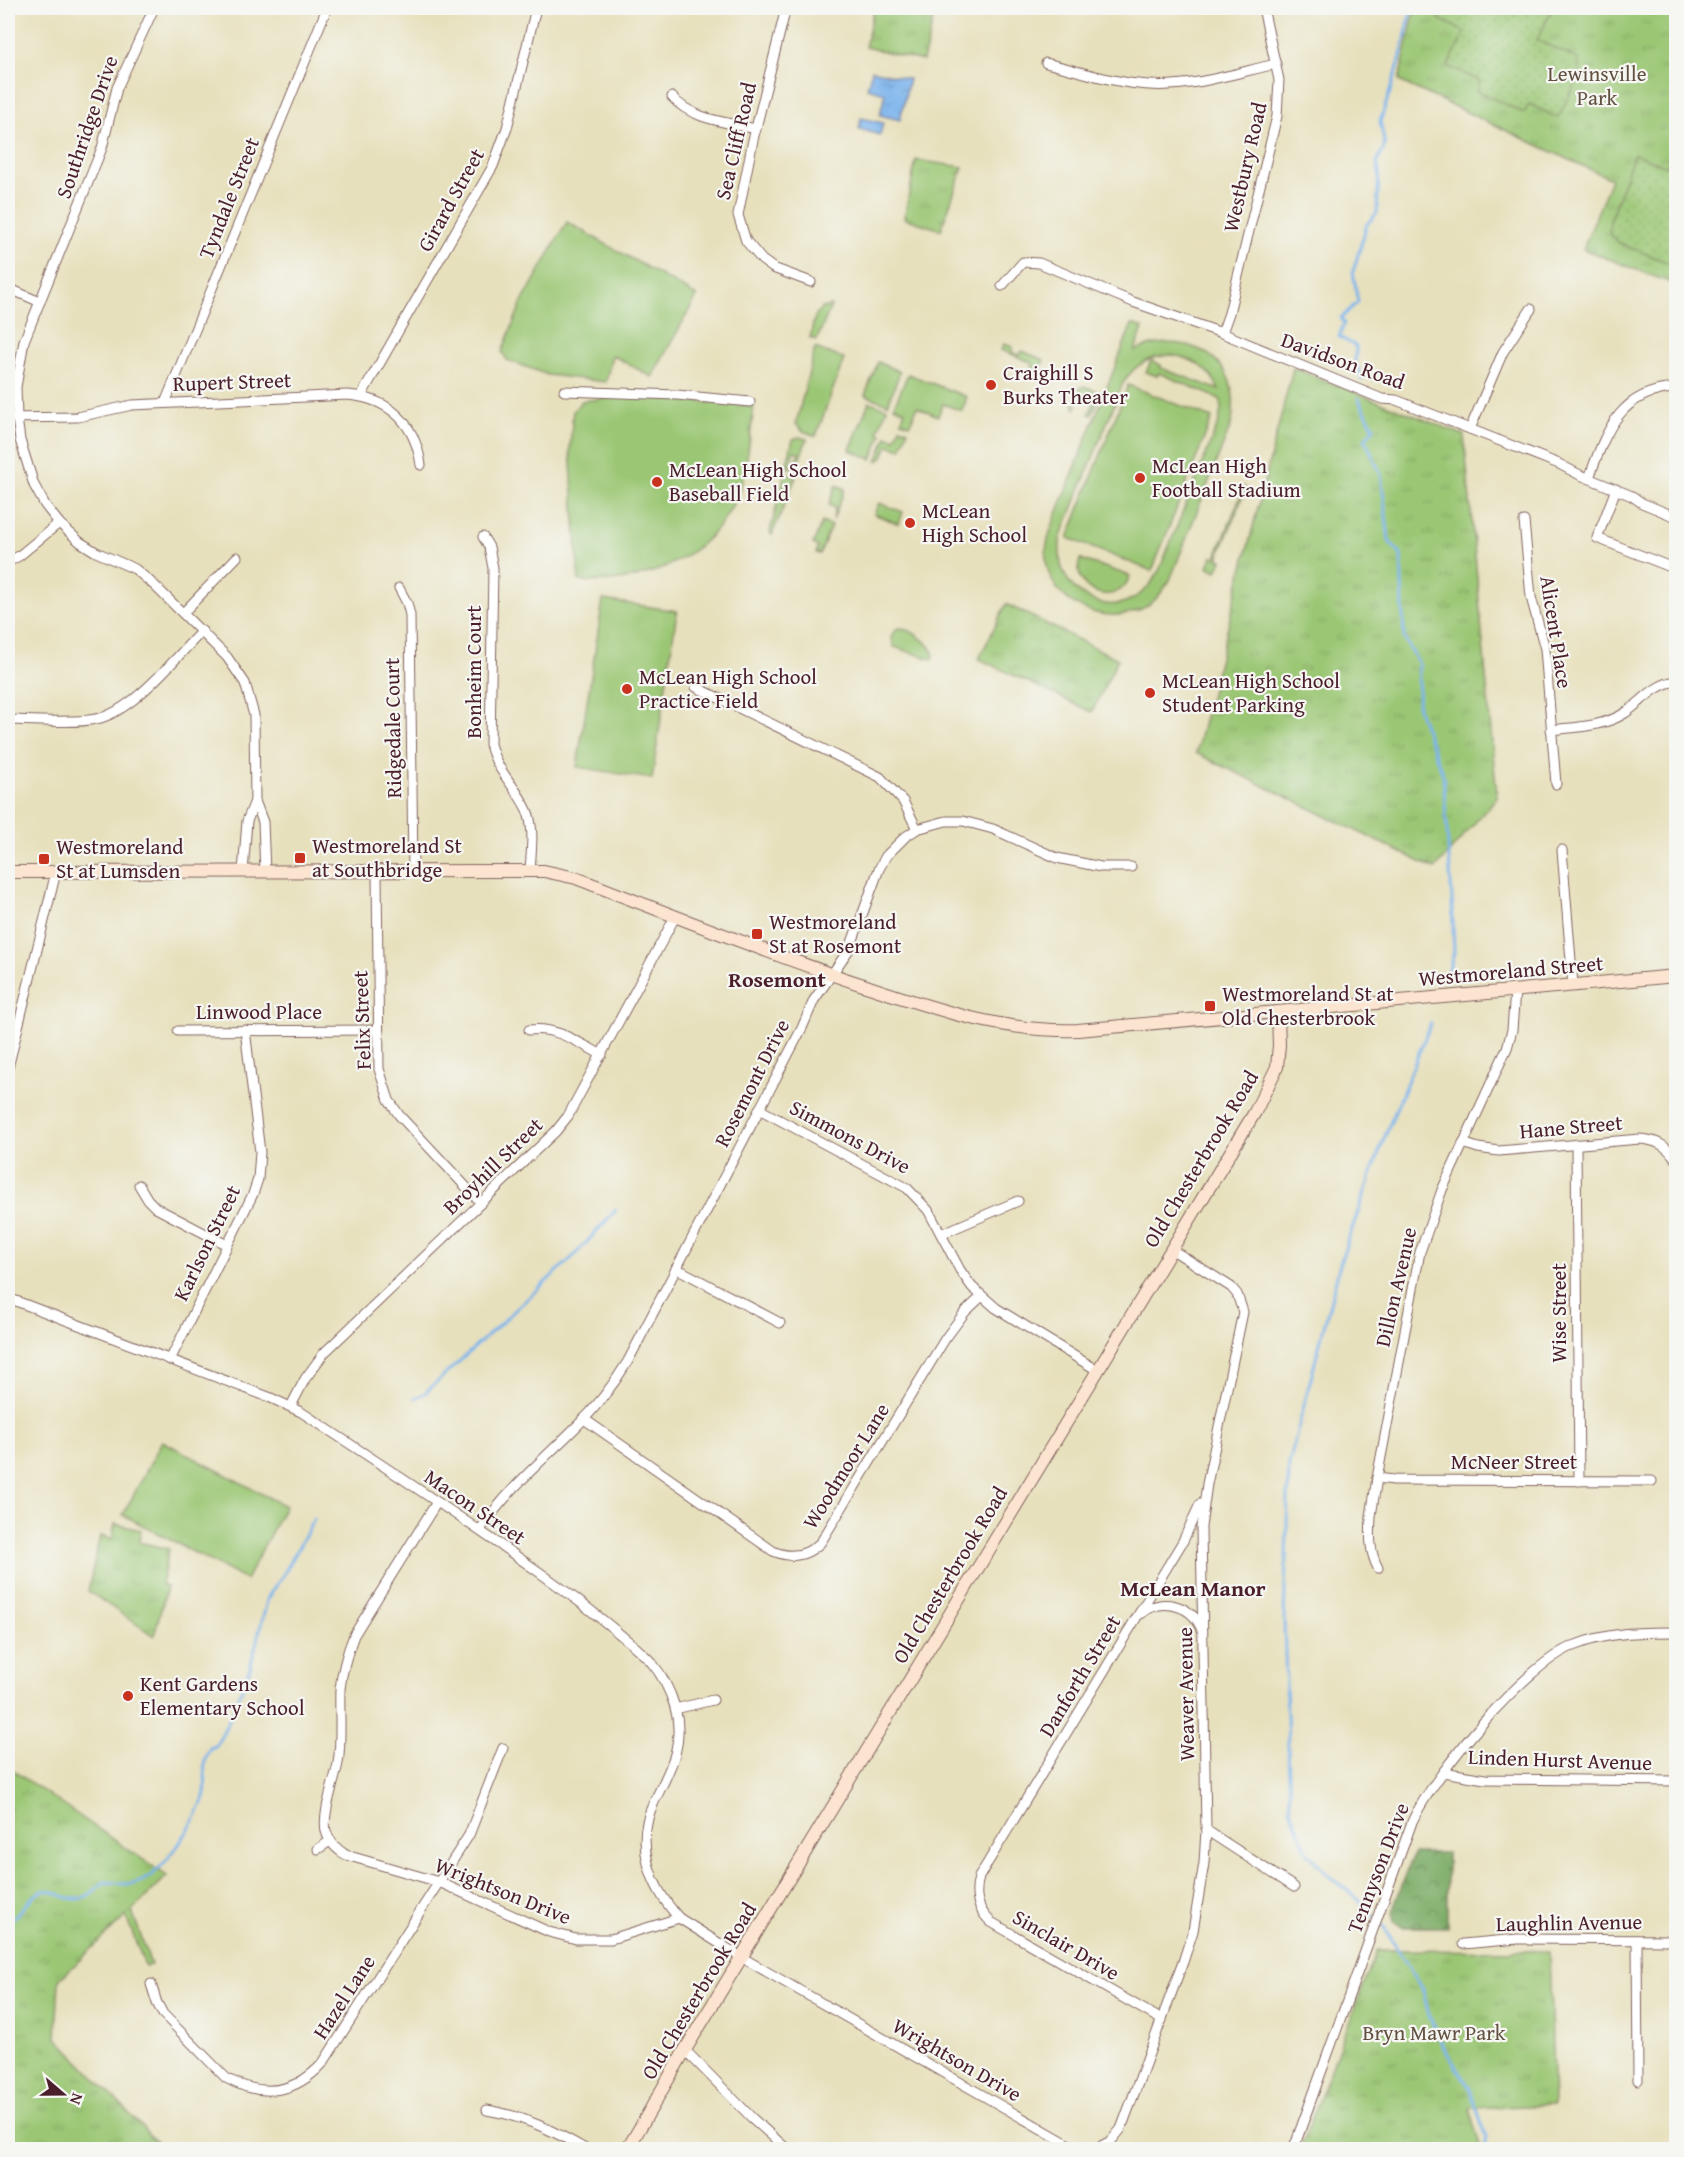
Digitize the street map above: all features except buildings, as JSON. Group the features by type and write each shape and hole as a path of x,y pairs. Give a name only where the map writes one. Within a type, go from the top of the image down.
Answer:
{"main road":[{"name":"Westmoreland Street","path":"8,872 544,872 576,878 832,975 971,1020 1035,1029 1078,1030 1677,976"},
{"name":"Old Chesterbrook Road","path":"627,2150 685,2050 1272,1080 1277,1067 1279,1045 1278,1013"}],"street":[{"name":"Southridge Drive","path":"154,8 117,88 102,148 24,341 12,418 34,485 58,523 96,552 135,569 202,631 237,669 251,699 254,715 255,801 247,821 243,872"},
{"name":"Tyndale Street","path":"165,403 327,8"},
{"name":"Girard Street","path":"361,396 493,166 507,128 536,8"},
{"name":"Sea Cliff Road","path":"786,8 739,202 738,215 746,241 762,260 773,268 811,282"},
{"name":"Westbury Road","path":"1222,333 1229,313 1277,116 1279,98 1276,64 1263,8"},
{"path":"1046,63 1148,86 1190,83 1276,64"},
{"path":"672,97 678,104 699,116 756,129"},
{"name":"Davidson Road","path":"1002,286 1023,262 1031,261 1052,268 1133,302 1222,333 1382,399 1396,400 1559,464 1677,517"},
{"path":"8,288 40,302"},
{"path":"1470,429 1503,352 1531,309"},
{"path":"1589,478 1605,435 1621,411 1646,394 1677,388"},
{"path":"564,391 677,394 750,402"},
{"name":"Rupert Street","path":"12,418 78,417 120,406 165,403 361,396 386,406 402,420 414,438 422,465"},
{"path":"1616,489 1597,538 1668,566"},
{"name":"Alicent Place","path":"1524,521 1531,597 1545,650 1556,784"},
{"path":"8,562 19,556 58,523"},
{"name":"Bonheim Court","path":"483,537 489,547 493,568 490,744 496,763 528,812 532,834 530,871"},
{"path":"183,613 237,557"},
{"name":"Ridgedale Court","path":"399,588 408,603 410,615 413,871"},
{"path":"8,720 88,720 109,716 133,701 202,631"},
{"path":"1551,730 1593,726 1609,720 1625,713 1656,687 1677,681"},
{"path":"696,687 880,777 903,801 917,829"},
{"name":"Southridge Drive","path":"255,801 264,822 265,872"},
{"name":"Rosemont Drive","path":"480,1530 519,1482 584,1419 604,1396 628,1360 802,1028 814,1000 850,948 879,869 895,846 917,829 946,821 963,821 993,829 1057,858 1101,867 1131,867"},
{"path":"1562,850 1573,985"},
{"path":"8,1068 56,872"},
{"name":"Felix Street","path":"377,872 379,1068 389,1100 417,1136 482,1203"},
{"name":"Broyhill Street","path":"291,1406 305,1379 324,1353 562,1124 576,1103 675,916"},
{"name":"Dillon Avenue","path":"1378,1568 1369,1539 1377,1478 1418,1258 1442,1190 1507,1048 1512,1030 1515,991"},
{"path":"529,1030 546,1029 557,1032 602,1055"},
{"name":"Karlson Street","path":"170,1360 253,1194 260,1163 245,1030"},
{"name":"Linwood Place","path":"178,1031 378,1030"},
{"name":"Simmons Drive","path":"759,1109 907,1188 927,1210 960,1270 982,1296 996,1308 1097,1371"},
{"name":"Hane Street","path":"1464,1143 1499,1151 1641,1138 1661,1143 1675,1158"},
{"name":"Wise Street","path":"1576,1144 1579,1481"},
{"path":"139,1185 156,1208 227,1245"},
{"path":"941,1234 1018,1202"},
{"name":"Weaver Avenue","path":"1093,2150 1111,2141 1120,2129 1183,1962 1203,1874 1206,1830 1201,1527 1207,1484 1243,1312 1238,1294 1231,1287 1171,1249"},
{"path":"676,1268 780,1323"},
{"name":"Woodmoor Lane","path":"584,1419 773,1551 786,1556 806,1553 821,1542 951,1329 982,1296"},
{"name":"Macon Street","path":"8,1298 291,1406 480,1530 595,1613 642,1652 661,1675 670,1692 675,1709 678,1733 675,1757 670,1772 653,1803 645,1836 648,1867 653,1882 680,1918"},
{"name":"McNeer Street","path":"1377,1478 1394,1480 1652,1481"},
{"name":"Danforth Street","path":"977,1883 1183,1541 1207,1484"},
{"path":"318,1849 330,1841 325,1820 338,1761 341,1734 340,1691 346,1654 354,1635 437,1502"},
{"path":"1136,1619 1155,1606 1176,1605 1193,1616 1202,1634"},
{"name":"Tennyson Drive","path":"1293,2150 1416,1813 1443,1772 1516,1689 1561,1652 1580,1643 1611,1634 1677,1632"},
{"path":"675,1709 713,1700"},
{"name":"Hazel Lane","path":"152,1984 157,2003 163,2014 226,2078 238,2085 263,2091 291,2086 309,2077 323,2063 469,1835 502,1748"},
{"name":"Linden Hurst Avenue","path":"1443,1772 1485,1779 1677,1781"},
{"path":"1206,1830 1294,1887"},
{"name":"Wrightson Drive","path":"330,1841 337,1850 346,1855 439,1882 549,1932 576,1939 611,1939 680,1918 741,1958 1081,2150"},
{"name":"Sinclair Drive","path":"977,1883 976,1897 979,1906 991,1922 1162,2020"},
{"name":"Laughlin Avenue","path":"1463,1944 1518,1939 1677,1940"},
{"path":"1637,1940 1638,2080"},
{"path":"685,2050 752,2118 788,2150"},
{"path":"487,2110 525,2119 587,2150"}],"green space":[{"path":"874,8 936,8 923,61 865,47"},
{"name":"Lewinsville Park","path":"1415,8 1676,8 1676,285 1583,249 1611,179 1399,81"},
{"path":"1444,8 1553,8 1537,40 1578,59 1580,74 1558,118 1529,104 1524,113 1477,91 1480,81 1448,66 1465,32 1439,19"},
{"path":"1634,154 1667,166 1671,158 1676,160 1676,266 1619,243 1609,233 1610,220"},
{"path":"916,160 963,167 941,230 904,218"},
{"path":"567,222 697,296 652,377 612,355 606,382 548,375 507,360 502,352 521,304"},
{"path":"831,306 817,340 810,338 818,313 821,309"},
{"path":"1132,324 1143,328 1135,351 1166,343 1182,344 1197,348 1211,356 1221,366 1229,380 1233,397 1231,425 1170,580 1156,599 1140,610 1122,615 1086,610 1069,601 1057,588 1048,571 1046,549 1051,529","holes":["1172,355 1206,370 1219,390 1161,368 1161,365 1151,361 1146,372 1157,376 1159,373 1220,399 1221,410 1218,424 1159,571 1153,580 1135,598 1120,603 1109,604 1089,599 1080,593 1066,577 1060,561 1060,539 1123,383 1138,366 1150,359"]},
{"path":"1004,344 1013,347 1012,352 1020,355 1022,351 1044,360 1040,370 1032,367 1033,363 1001,350"},
{"path":"815,348 844,359 816,436 803,431 796,424"},
{"path":"878,362 900,372 888,404 865,395"},
{"path":"1293,368 1464,435 1497,797 1435,869 1196,753"},
{"path":"908,374 967,397 962,411 943,404 938,416 917,407 910,424 901,421 905,411 894,406"},
{"name":"McLean High Football Stadium","path":"1128,385 1212,418 1152,571 1068,538"},
{"path":"1084,386 1101,393 1092,415 1089,414 1094,402 1081,396 1075,409 1073,404 1080,388"},
{"name":"McLean High School Baseball Field","path":"624,396 754,406 744,472 738,493 727,515 712,534 694,550 674,563 651,572 628,578 579,581 570,449 573,411 582,401"},
{"path":"869,402 887,408 878,432 882,434 872,459 850,450"},
{"path":"900,427 908,430 901,449 888,445 882,459 877,461 887,436 895,439"},
{"path":"799,437 807,439 795,471 792,469 799,452 794,451 789,468 786,467 793,439"},
{"path":"785,472 796,477 772,535 770,532"},
{"path":"836,485 845,489 833,520 835,508 829,505"},
{"path":"1244,487 1246,488 1218,558 1222,560 1217,571 1208,567 1212,556 1216,557"},
{"path":"879,503 903,512 899,524 874,514"},
{"path":"822,522 831,526 820,554 816,553 818,547 813,544"},
{"path":"1080,559 1130,576 1124,586 1116,592 1097,593 1088,588 1082,580 1079,571"},
{"name":"McLean High School Practice Field","path":"603,600 677,611 652,779 577,767"},
{"path":"1006,604 1118,659 1092,712 979,659"},
{"path":"898,628 909,630 920,638 930,647 934,657 931,659 894,647 891,636"},
{"path":"162,1441 285,1506 246,1580 123,1515"},
{"path":"115,1524 141,1530 139,1542 169,1549 161,1585 167,1587 154,1636 88,1591 100,1536 112,1539"},
{"path":"8,1767 167,1876 132,1911 151,1965 145,1966 126,1916 59,1980 56,2037 163,2149 8,2149"},
{"path":"1414,1853 1447,1853 1447,1927 1402,1927 1394,1921 1392,1912"},
{"name":"Bryn Mawr Park","path":"1377,1950 1549,1951 1554,2105 1469,2108 1481,2149 1300,2149"}],"water":[{"path":"872,70 909,79 900,120 880,115 885,93 867,88"},
{"path":"861,118 883,123 880,135 859,129"}],"waterway":[{"path":"1362,380 1355,361 1356,346 1339,337 1344,323 1341,318 1358,302 1353,272 1367,224 1377,213 1379,173 1377,162 1385,145 1380,122 1399,64 1412,8"},
{"path":"1358,398 1374,428 1365,439 1381,475 1389,541 1401,555 1404,638 1419,664 1418,710 1443,775 1454,952 1449,970"},
{"path":"1374,1917 1350,1892 1326,1873 1307,1852 1290,1808 1284,1620 1289,1464 1341,1260 1383,1141 1431,1023"},
{"path":"415,1398 425,1393 574,1256 616,1210"},
{"path":"8,1921 33,1897 43,1891 48,1890 73,1899 89,1895 105,1882 137,1883 158,1869 178,1845 188,1831 205,1793 205,1761 210,1748 216,1746 232,1714 250,1668 268,1597 284,1574 314,1519"},
{"path":"1379,1922 1423,1991 1429,2016 1444,2048 1469,2087 1487,2138 1484,2150"}],"place":[{"name":"Craighill S Burks Theater","path":"991,385"},
{"name":"McLean High Football Stadium","path":"1140,478"},
{"name":"McLean High School Baseball Field","path":"657,482"},
{"name":"McLean High School","path":"910,523"},
{"name":"McLean High School Practice Field","path":"627,689"},
{"name":"McLean High School Student Parking","path":"1150,693"},
{"name":"Westmoreland St at Southbridge","path":"300,858"},
{"name":"Westmoreland St at Lumsden","path":"44,859"},
{"name":"Westmoreland St at Rosemont","path":"757,934"},
{"name":"Westmoreland St at Old Chesterbrook","path":"1210,1006"},
{"name":"Kent Gardens Elementary School","path":"128,1696"}],"district":[{"name":"Rosemont","path":"777,979"},
{"name":"McLean Manor","path":"1193,1588"}]}
